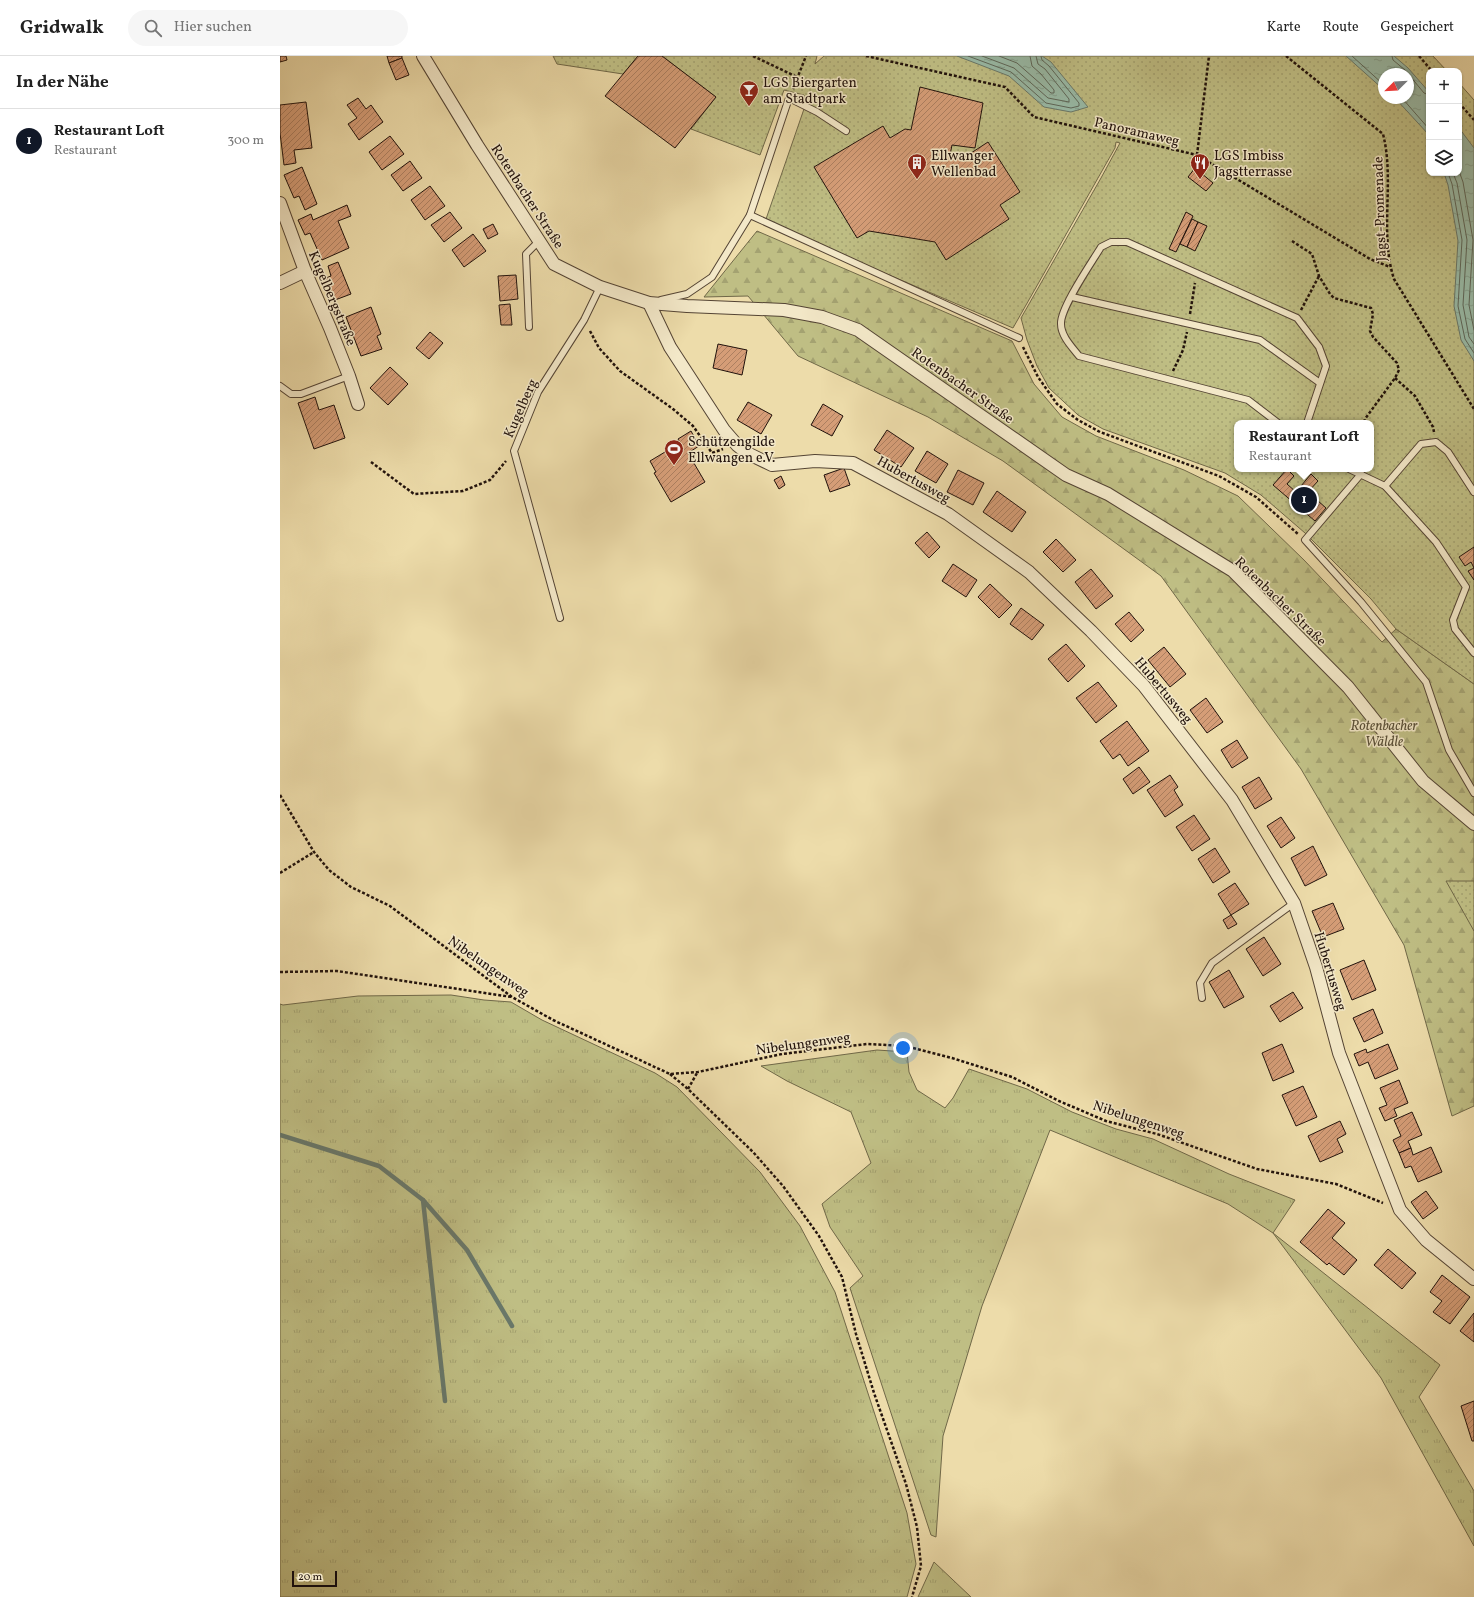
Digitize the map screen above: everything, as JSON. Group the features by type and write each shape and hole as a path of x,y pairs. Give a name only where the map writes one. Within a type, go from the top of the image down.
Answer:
{"street":[{"name":"Rotenbacher Straße","path":"423,56 477,145 554,264 600,287 649,303 784,310 822,317 858,330 1066,475 1108,494 1233,571 1348,687 1423,781 1474,824"},
{"name":"Kugelbergstraße","path":"280,203 305,271 349,376 358,404"},
{"path":"280,283 305,271"},
{"name":"Hubertusweg","path":"649,303 670,347 724,430 736,444 747,453 772,465 815,461 853,463 948,514 1029,572 1091,630 1144,686 1232,800 1294,903 1316,967 1339,1053 1400,1210 1426,1240 1474,1279"}],"lane":[{"path":"649,303 687,294 712,277 750,215 789,98 817,112 846,131"},
{"path":"750,215 1019,338"},
{"path":"529,326 526,254 539,241"},
{"path":"1274,420 1248,400 1079,356 1065,337 1061,324 1064,310 1101,247 1111,242 1127,242 1297,318 1319,347 1326,366 1308,420"},
{"name":"Kugelberg","path":"560,618 514,451 538,392 584,320 600,287"},
{"path":"1072,297 1260,340 1320,382"},
{"path":"280,386 292,394 301,394 349,376"},
{"path":"1385,486 1421,444 1436,442 1448,452 1474,492"},
{"path":"1356,472 1385,486 1436,542 1466,587 1453,620 1455,629 1474,653"},
{"path":"1361,474 1306,540 1361,602 1426,682 1449,750 1474,793"},
{"path":"1202,998 1200,983 1212,962 1294,903"}],"path":[{"path":"752,56 797,77"},
{"path":"789,98 806,56"},
{"name":"Panoramaweg","path":"866,56 1005,87 1034,117 1197,155 1370,259 1390,267"},
{"path":"1197,155 1209,56"},
{"name":"Jagst-Promenade","path":"1286,56 1383,134 1387,151 1388,245 1390,267 1394,279 1474,409"},
{"path":"1419,56 1429,68"},
{"path":"1460,104 1474,120"},
{"path":"1292,241 1312,254 1319,276 1334,298 1371,308 1373,314 1370,331 1373,337 1397,363 1399,370 1395,378 1365,420"},
{"path":"1297,318 1319,276"},
{"path":"584,320 599,348 620,371 673,409 693,426 712,453 736,444"},
{"path":"1019,338 1038,378 1057,404 1078,420 1100,432 1219,476 1256,497 1306,540"},
{"path":"1395,378 1415,396 1433,427 1436,442"},
{"path":"371,462 414,494 463,492 490,480 514,451"},
{"name":"Nibelungenweg","path":"280,795 314,852 329,870 351,886 390,906 512,997 553,1020 670,1074 698,1072 782,1054 867,1044 905,1046 952,1058 1012,1077 1059,1101 1106,1121 1157,1134 1256,1169 1336,1184 1400,1210"},
{"path":"280,873 314,852"},
{"path":"280,972 337,971 512,997"},
{"path":"688,1088 698,1072"},
{"path":"670,1074 688,1088 753,1152 783,1186 819,1236 842,1277 858,1341 874,1394 906,1484 917,1527 920,1566 912,1597"}],"green space":[{"path":"553,56 638,56 623,74 557,64"},
{"path":"662,56 817,56 815,64 824,56 1433,56 1444,68 1426,68 1426,176 1462,176 1462,86 1474,100 1474,684 1396,629 1371,599 1305,533 1261,495 1225,473 1103,429 1078,415 1049,388 1037,366 1027,340 1021,318 1120,143 1116,142 1115,148 1013,328 765,222 805,106 804,95 784,90 760,155 691,129 716,97"},
{"name":"Rotenbacher Wäldle","path":"757,231 1012,341 1034,384 1062,417 1096,436 1184,470 1238,496 1304,560 1382,642 1396,629 1474,684 1474,1106 1452,1116 1404,945 1301,769 1161,576 1003,461 928,417 798,356 748,296 704,297"},
{"path":"1446,881 1474,881 1474,931"},
{"path":"451,995 511,1002 542,1020 655,1073 677,1087 760,1172 800,1226 835,1292 907,1513 916,1564 907,1597 280,1597 280,1004 283,1005 358,996"},
{"path":"877,1050 907,1052 909,1072 917,1090 945,1108 953,1098 969,1069 1027,1089 1072,1112 1116,1129 1153,1139 1229,1174 1295,1200 1273,1233 1228,1204 1050,1130 982,1306 943,1436 936,1537 931,1535 850,1288 863,1276 830,1227 822,1204 871,1163 851,1112 787,1081 761,1066"},
{"path":"1273,1233 1440,1365 1419,1397 1474,1491 1474,1546 1381,1378"},
{"path":"934,1562 971,1597 918,1597"}],"water":[{"path":"957,56 1042,56 1051,62 1088,107 1071,112 1044,107 1009,76"},
{"path":"1346,56 1394,56 1408,68 1378,68 1378,85"},
{"path":"1414,75 1426,89 1426,132 1401,104 1414,104"},
{"path":"1462,132 1474,148 1474,361 1461,340 1454,306 1458,241 1445,176 1462,176"}],"building":[{"path":"280,56 286,56 287,60 280,62"},
{"path":"387,56 402,56 402,58 389,63"},
{"path":"638,56 662,56 716,97 675,148 605,96"},
{"path":"402,58 409,75 396,80 389,63"},
{"name":"Ellwanger Wellenbad","path":"920,87 983,103 975,148 952,145 950,155 965,157 988,142 1020,192 1000,205 1009,219 946,260 935,242 869,231 857,238 814,167 883,126 890,138 905,129 911,130"},
{"path":"358,98 366,109 371,105 383,122 359,140 348,124 357,118 347,105"},
{"path":"306,102 312,148 294,150 296,163 284,165 280,133 280,105"},
{"path":"390,136 404,154 382,170 369,152"},
{"path":"410,161 422,178 403,191 391,175"},
{"path":"302,167 317,204 305,210 299,196 294,198 284,175"},
{"name":"LGS Imbiss Jagstterrasse","path":"1195,168 1213,183 1206,191 1188,177"},
{"path":"430,186 445,206 425,220 411,200"},
{"path":"347,205 351,216 338,221 349,248 322,260 310,233 305,235 298,220 311,214 313,220"},
{"path":"450,212 462,228 444,242 431,225"},
{"path":"1186,212 1193,216 1176,252 1169,249"},
{"path":"1192,219 1198,222 1187,247 1180,244"},
{"path":"1198,222 1207,226 1195,251 1187,247"},
{"path":"493,224 498,234 488,239 483,229"},
{"path":"473,234 486,251 464,267 452,250"},
{"path":"338,262 351,294 335,300 326,278 331,276 328,266"},
{"path":"516,275 518,299 500,301 498,276"},
{"path":"510,304 512,325 501,325 499,305"},
{"path":"371,307 381,334 377,336 382,349 361,356 346,317"},
{"path":"430,332 443,343 429,359 416,348"},
{"path":"718,344 747,350 742,375 713,368"},
{"path":"390,367 408,384 388,405 370,388"},
{"path":"315,397 319,410 334,405 345,438 314,449 298,403"},
{"path":"748,402 772,415 761,434 737,420"},
{"path":"823,404 843,416 832,436 811,425"},
{"path":"887,430 914,448 901,467 874,450"},
{"name":"Schützengilde Ellwangen e.V.","path":"691,431 699,446 688,453 705,482 671,502 654,473 656,472 650,461 680,443 678,439"},
{"path":"927,451 948,464 936,483 915,471"},
{"path":"844,468 850,485 830,492 824,475"},
{"path":"958,470 984,483 973,505 947,492"},
{"path":"1284,472 1290,472 1294,476 1287,484 1296,492 1311,474 1318,481 1308,492 1326,508 1315,521 1273,485"},
{"path":"781,476 785,485 779,489 774,480"},
{"path":"997,491 1026,512 1012,532 983,512"},
{"path":"927,532 940,547 929,558 915,543"},
{"path":"1056,539 1076,560 1063,572 1043,552"},
{"path":"1474,547 1474,568 1471,562 1465,566 1459,557"},
{"path":"953,564 977,580 966,597 942,581"},
{"path":"1474,568 1474,580 1468,571"},
{"path":"1091,569 1113,596 1096,609 1075,582"},
{"path":"990,584 1012,605 999,618 978,597"},
{"path":"1021,608 1044,625 1032,640 1010,624"},
{"path":"1129,612 1144,630 1131,642 1115,624"},
{"path":"1066,644 1085,666 1068,682 1048,659"},
{"path":"1164,647 1186,674 1170,687 1148,660"},
{"path":"1098,682 1117,706 1096,723 1076,698"},
{"path":"1206,698 1223,722 1207,733 1190,710"},
{"path":"1127,721 1149,751 1128,766 1120,754 1113,759 1100,741"},
{"path":"1237,740 1248,758 1232,768 1221,750"},
{"path":"1139,767 1150,782 1133,794 1123,779"},
{"path":"1170,775 1178,787 1174,790 1183,805 1165,817 1147,790"},
{"path":"1259,777 1272,799 1255,809 1242,787"},
{"path":"1194,815 1210,839 1192,851 1176,827"},
{"path":"1281,817 1295,838 1281,848 1267,826"},
{"path":"1313,846 1327,875 1305,886 1291,858"},
{"path":"1215,848 1230,872 1213,883 1198,859"},
{"path":"1235,883 1249,904 1231,915 1218,894"},
{"path":"1333,903 1344,929 1323,937 1312,911"},
{"path":"1231,915 1237,924 1228,929 1223,920"},
{"path":"1264,937 1281,964 1263,976 1246,949"},
{"path":"1364,960 1376,990 1352,1000 1340,970"},
{"path":"1229,970 1244,997 1224,1008 1209,982"},
{"path":"1293,992 1303,1008 1280,1022 1270,1006"},
{"path":"1373,1009 1383,1033 1364,1042 1353,1018"},
{"path":"1282,1044 1294,1072 1273,1081 1262,1053"},
{"path":"1388,1044 1398,1069 1375,1079 1368,1062 1359,1066 1354,1054 1366,1049 1367,1053"},
{"path":"1399,1080 1408,1103 1394,1109 1397,1116 1385,1121 1379,1108 1387,1105 1380,1088"},
{"path":"1303,1086 1317,1117 1296,1126 1282,1095"},
{"path":"1412,1112 1422,1135 1408,1141 1411,1148 1399,1153 1393,1140 1401,1136 1394,1120"},
{"path":"1340,1121 1346,1134 1337,1139 1343,1152 1320,1162 1308,1136"},
{"path":"1431,1147 1442,1172 1418,1182 1411,1166 1405,1168 1399,1153 1411,1148 1413,1155"},
{"path":"1426,1191 1438,1208 1423,1219 1411,1202"},
{"path":"1328,1209 1345,1223 1332,1238 1357,1260 1344,1275 1329,1263 1327,1265 1300,1242"},
{"path":"1388,1249 1416,1273 1402,1289 1374,1265"},
{"path":"1442,1275 1470,1297 1450,1324 1433,1312 1442,1301 1430,1292"},
{"path":"1474,1313 1474,1342 1460,1331"},
{"path":"1474,1401 1474,1441 1472,1441 1461,1406"}],"waterway":[{"path":"280,1135 379,1166 423,1200 467,1250 512,1326"},
{"path":"423,1200 445,1401"}],"place":[{"name":"LGS Biergarten am Stadtpark","path":"749,107"},
{"name":"Ellwanger Wellenbad","path":"917,180"},
{"name":"LGS Imbiss Jagstterrasse","path":"1200,180"},
{"name":"Schützengilde Ellwangen e.V.","path":"674,466"},
{"name":"Restaurant Loft","path":"1304,500"}]}
